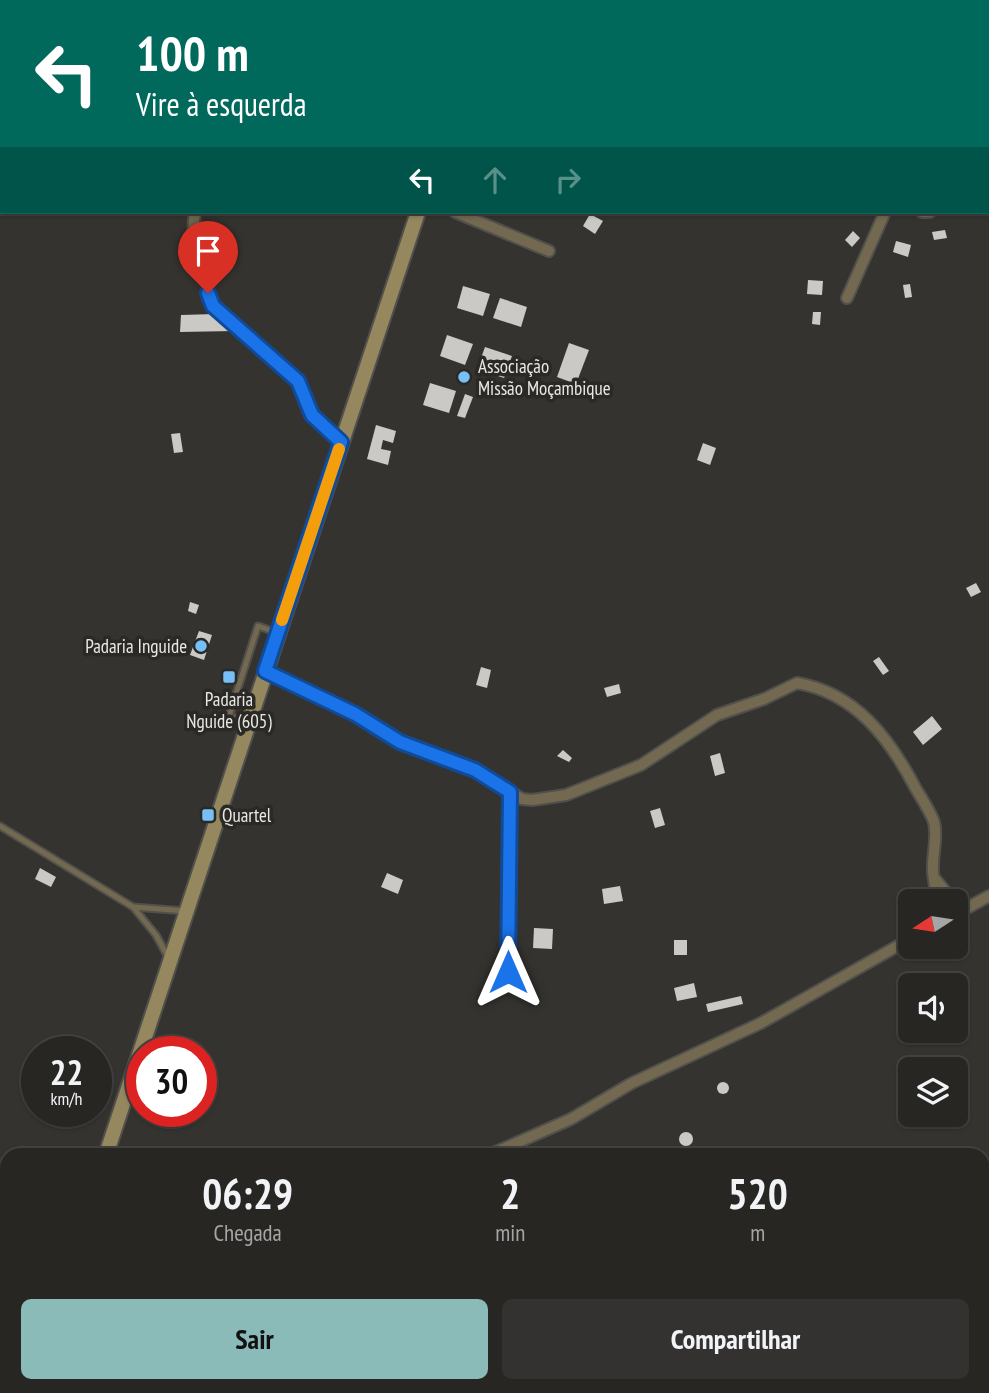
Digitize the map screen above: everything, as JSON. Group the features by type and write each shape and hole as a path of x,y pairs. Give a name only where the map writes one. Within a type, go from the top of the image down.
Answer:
{"street":[{"path":"195,214 194,243 206,277 209,300 298,381 312,415 341,442"},
{"path":"108,1148 417,214"},
{"path":"460,214 549,251"},
{"path":"847,298 884,214"},
{"path":"265,671 355,714 400,742 475,770 510,792 532,800 566,795 651,759 717,715 764,699 797,683 835,693 869,719 905,768 934,821 936,889"},
{"path":"508,972 510,792"},
{"path":"934,877 944,889"},
{"path":"968,907 989,896"},
{"path":"505,1148 571,1119 632,1083 761,1023 898,946"}],"lane":[{"path":"248,723 229,716 254,637 258,626 278,633"},
{"path":"0,826 133,907 156,935 170,961"},
{"path":"133,907 186,911"}],"building":[{"path":"590,214 603,221 595,234 583,226"},
{"path":"945,230 947,238 934,240 932,232"},
{"path":"853,231 860,238 852,247 845,240"},
{"path":"896,241 911,245 908,257 893,252"},
{"path":"808,280 823,281 822,295 807,294"},
{"path":"910,284 912,297 905,298 903,285"},
{"path":"463,286 490,294 483,316 457,308"},
{"path":"500,298 527,307 521,327 493,318"},
{"path":"813,312 821,312 820,325 812,324"},
{"path":"214,314 234,331 180,332 181,315"},
{"path":"447,335 473,344 465,365 440,356"},
{"path":"569,343 589,350 576,384 557,377"},
{"path":"485,347 512,356 504,378 477,369"},
{"path":"430,383 456,391 449,413 423,405"},
{"path":"465,394 473,397 465,418 457,416"},
{"path":"376,425 396,431 393,443 383,440 381,449 391,451 388,465 367,459"},
{"path":"180,433 183,452 174,453 171,434"},
{"path":"703,443 716,448 710,465 697,460"},
{"path":"976,583 981,592 971,597 966,588"},
{"path":"190,602 199,605 196,614 188,611"},
{"path":"199,631 212,635 204,660 190,655"},
{"path":"879,657 889,671 883,675 873,661"},
{"path":"481,667 491,670 487,688 476,685"},
{"path":"619,684 621,693 607,697 604,688"},
{"path":"932,716 942,729 923,745 913,732"},
{"path":"563,750 572,758 569,762 557,756"},
{"path":"720,753 725,773 715,776 710,756"},
{"path":"660,808 665,825 655,828 650,811"},
{"path":"40,868 56,877 51,887 35,879"},
{"path":"387,873 403,880 398,894 381,887"},
{"path":"620,886 623,901 604,904 602,889"},
{"path":"534,928 553,929 552,949 533,948"},
{"path":"674,940 687,940 687,955 674,955"},
{"path":"694,983 697,997 677,1001 674,988"},
{"path":"741,996 743,1004 708,1012 706,1004"},
{"path":"723,1082 729,1088 723,1094 717,1088"},
{"path":"683,1132 689,1132 693,1139 689,1146 683,1146 679,1142 679,1136"}],"slow traffic":[{"path":"282,620 339,449"}],"place":[{"name":"Associação Missão Moçambique","path":"464,377"},
{"name":"Padaria Inguide","path":"201,646"},
{"name":"Padaria Nguide (605)","path":"229,677"},
{"name":"Quartel","path":"208,815"}],"route":[{"path":"208,293 213,306 298,381 312,415 341,442 265,671 355,714 400,742 475,770 510,792 508,972"}]}
